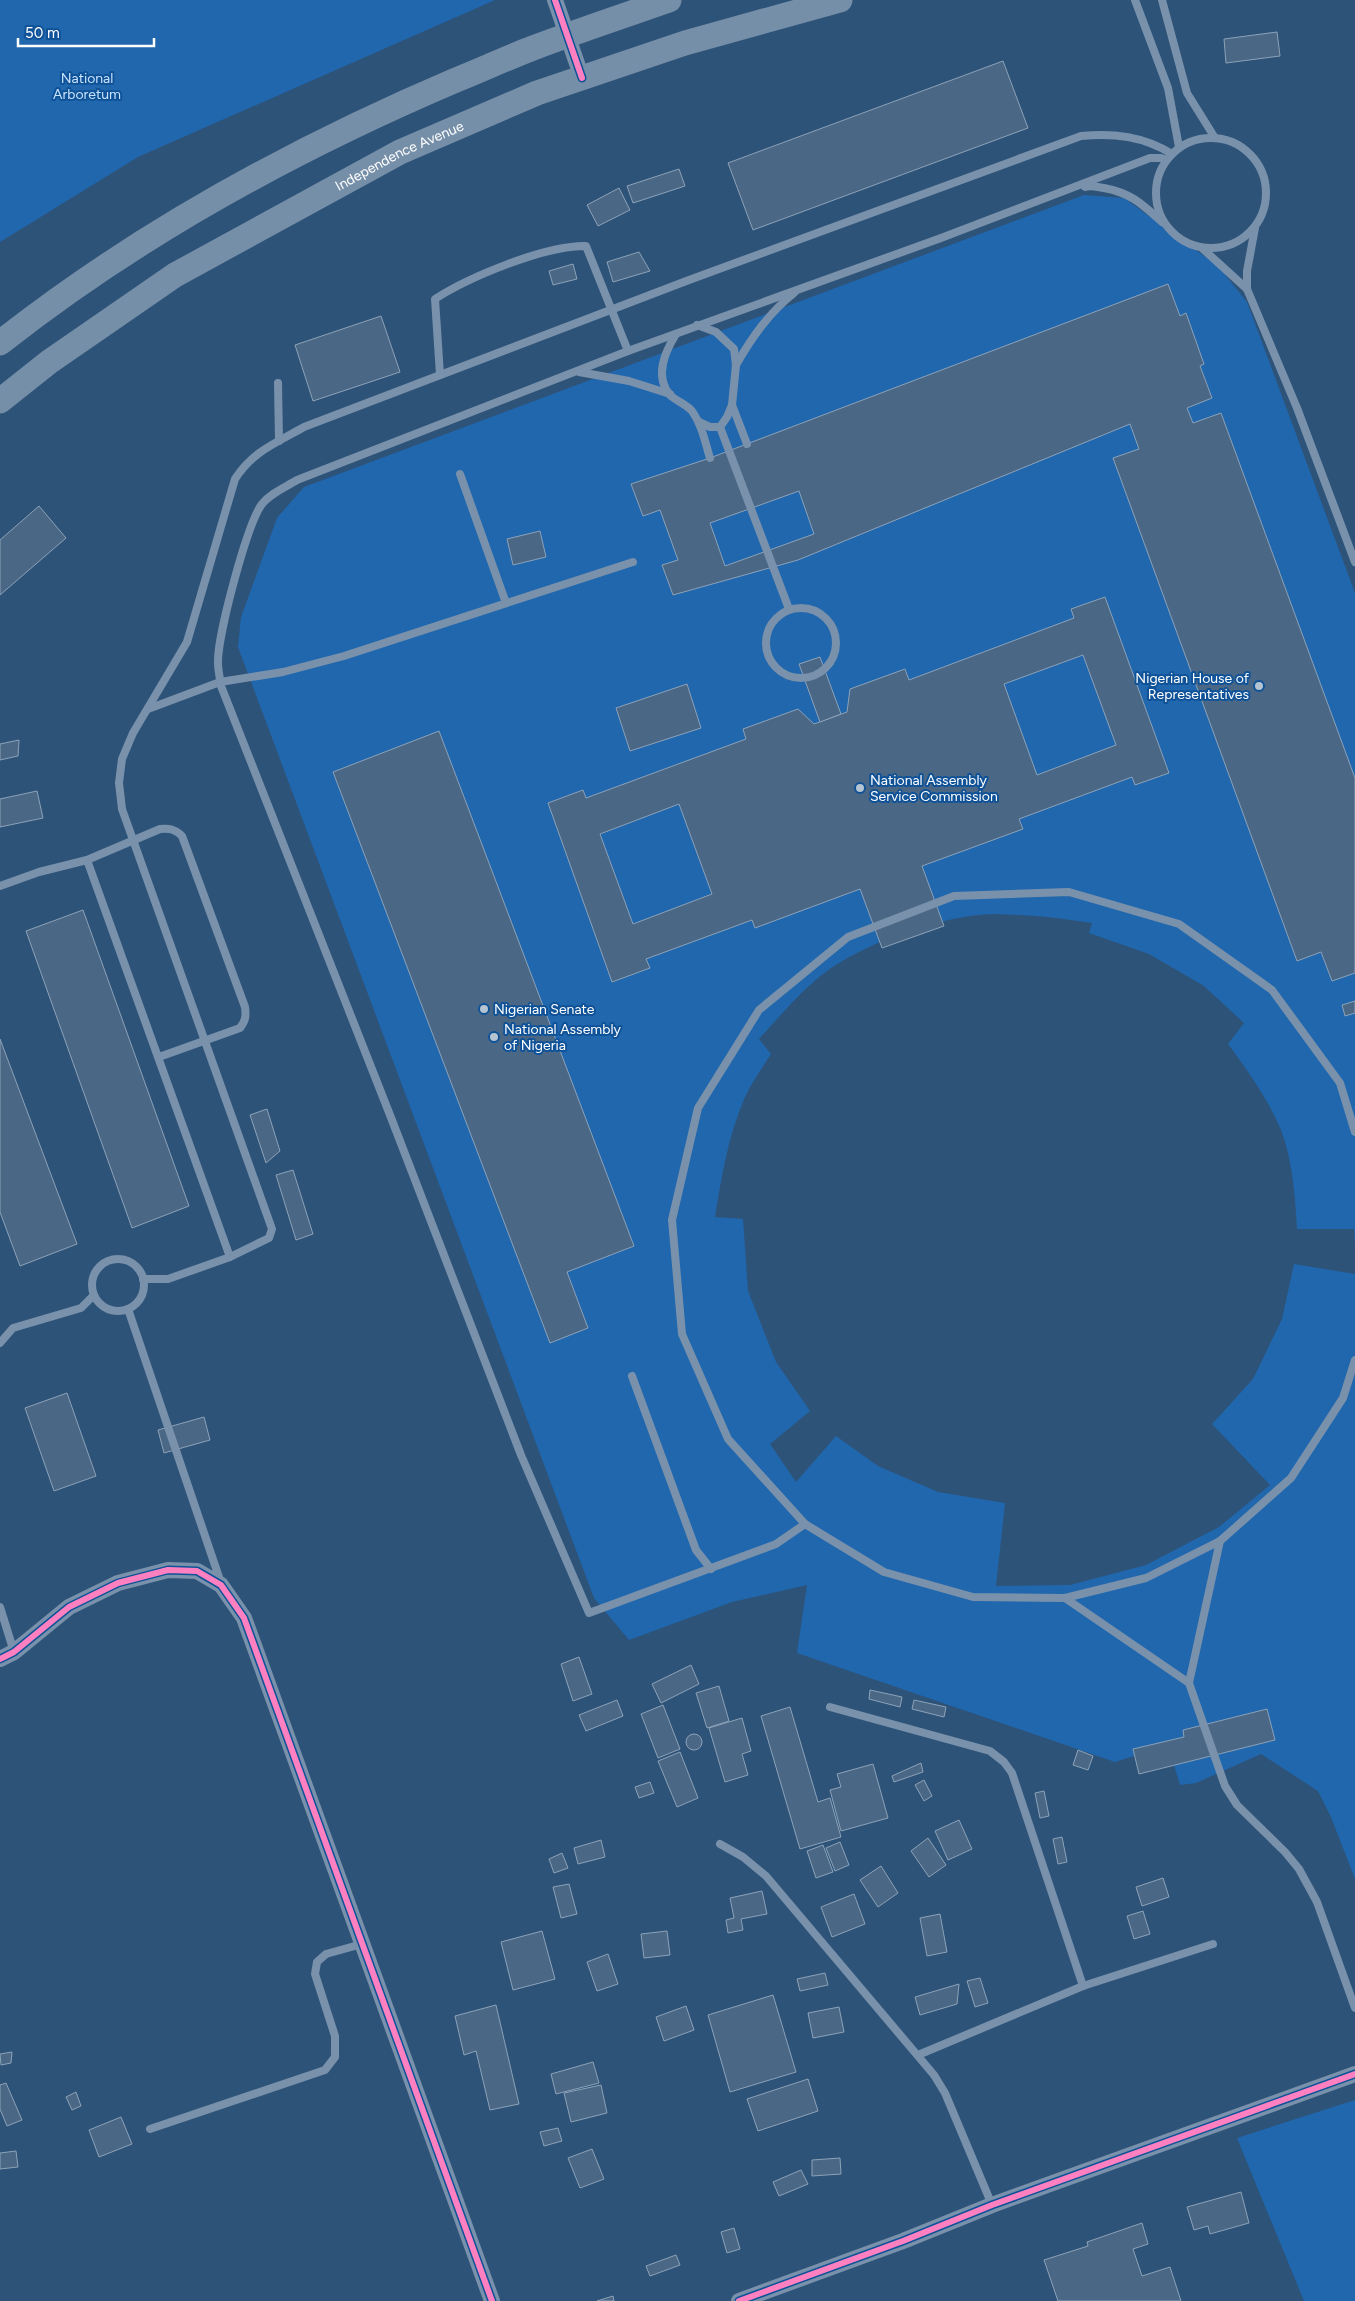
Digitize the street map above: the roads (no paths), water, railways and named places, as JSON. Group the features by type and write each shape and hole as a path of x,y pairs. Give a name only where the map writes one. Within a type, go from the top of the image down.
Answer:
{"main road":[{"path":"0,344 25,324 154,234 266,170 386,110 531,49 669,0"},
{"name":"Independence Avenue","path":"0,401 49,362 175,275 400,152 537,93 685,43 840,0"}],"street":[{"path":"555,0 582,78"},
{"path":"7,1655 69,1607 118,1583 168,1570 187,1570 197,1571 221,1585 244,1618 492,2301"},
{"path":"739,2301 903,2241 992,2205 1355,2074"}],"lane":[{"path":"1136,0 1168,88 1179,147"},
{"path":"1162,0 1187,93 1215,138"},
{"path":"144,1279 168,1279 230,1257 269,1238 272,1229 122,809 119,783 122,759 133,733 187,642 235,479 245,464 256,454 304,428 610,310 1080,136 1104,134 1138,138 1155,144 1172,154"},
{"path":"1163,223 1157,208 1155,191 1158,175 1166,160 1179,147 1196,139 1215,138 1234,143 1251,154 1262,171 1266,190 1264,210 1255,228 1247,289"},
{"path":"805,1524 776,1544 589,1613 582,1601 520,1455 220,682 218,662 221,633 250,529 261,505 272,494 297,480 628,351 1066,191 1150,158 1166,160"},
{"path":"1066,191 1090,185 1119,191 1134,197 1180,240 1203,249 1247,289 1297,408 1355,562"},
{"path":"1203,249 1222,248 1240,241 1255,228"},
{"path":"440,376 435,299 452,288 534,255 569,246 586,246 628,351"},
{"path":"736,365 764,322 780,304 799,289"},
{"path":"697,325 716,332 734,350 736,365 732,405 728,417 720,427"},
{"path":"670,394 662,377 662,366 666,350 676,334"},
{"path":"577,372 629,381 670,394 690,409 699,422 710,458"},
{"path":"278,383 279,441"},
{"path":"732,405 747,444"},
{"path":"699,422 710,427 720,427"},
{"path":"720,427 789,609"},
{"path":"460,474 506,603"},
{"path":"148,709 220,682 283,672 344,656 633,562"},
{"path":"800,607 821,613 835,631 837,642 835,653 830,663 822,671 811,677 799,678 787,675 777,669 770,659 766,648 766,635 771,624 779,615 789,609 800,607"},
{"path":"0,886 39,872 87,860 160,829 169,828 177,831 182,836 245,1007 245,1021 240,1028 159,1057"},
{"path":"87,860 230,1257"},
{"path":"1355,1132 1340,1083 1272,990 1179,924 1069,892 954,896 848,937 759,1010 698,1108 672,1220 682,1334 728,1439 805,1524 884,1572 973,1597 1065,1598 1146,1578 1220,1541 1291,1478 1343,1398 1355,1360"},
{"path":"114,1258 134,1263 144,1279 141,1297 128,1309 119,1311 106,1308 98,1302 94,1295 92,1286 97,1268 114,1258"},
{"path":"0,1343 14,1328 80,1308 94,1295"},
{"path":"128,1309 221,1585"},
{"path":"632,1376 696,1550 711,1569"},
{"path":"1220,1541 1189,1683 1225,1786 1236,1805 1299,1869 1317,1902 1355,2008"},
{"path":"1065,1598 1189,1683"},
{"path":"0,1607 7,1655"},
{"path":"830,1707 990,1751 1004,1762 1012,1773 1083,1986"},
{"path":"720,1844 743,1857 766,1876 918,2055 945,2093 992,2205"},
{"path":"150,2129 325,2070 335,2057 335,2036 315,1974 317,1962 326,1954 362,1944"},
{"path":"918,2055 1083,1986 1213,1944"}],"place":[{"name":"Nigerian House of Representatives","path":"1259,686"},
{"name":"National Assembly Service Commission","path":"860,788"},
{"name":"Nigerian Senate","path":"484,1009"},
{"name":"National Assembly of Nigeria","path":"494,1037"}],"park label":[{"name":"National Arboretum","path":"87,86"}]}
